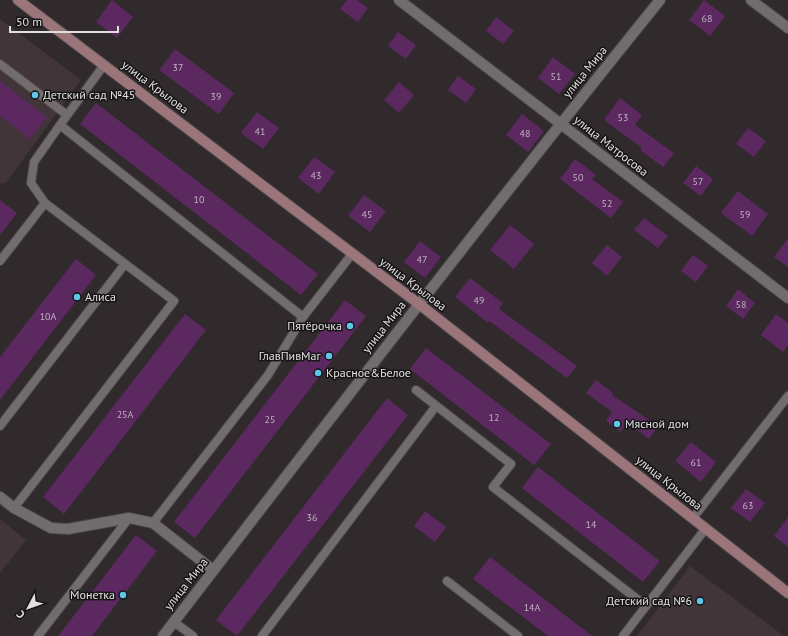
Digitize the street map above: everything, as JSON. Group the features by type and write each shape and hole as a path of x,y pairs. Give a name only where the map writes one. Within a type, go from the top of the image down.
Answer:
{"main road":[{"name":"улица Крылова","path":"18,0 419,304 788,593"}],"street":[{"name":"улица Матросова","path":"400,0 788,298"},
{"name":"улица Мира","path":"163,636 560,123 660,0"},
{"path":"751,0 788,28"},
{"path":"0,497 14,508 51,528 68,529 129,518 153,524 213,570"}],"lane":[{"path":"0,64 67,116"},
{"path":"14,508 174,301 45,203 31,183 34,162 104,65"},
{"path":"60,125 303,317"},
{"path":"0,261 45,203"},
{"path":"153,524 268,375 303,317 352,254"},
{"path":"0,426 125,264"},
{"path":"416,390 511,464 493,488 646,606"},
{"path":"693,518 788,396"},
{"path":"262,636 436,406"},
{"path":"38,636 129,518"},
{"path":"623,636 706,528"},
{"path":"447,581 518,636"},
{"path":"174,622 193,636"}],"shaded area":[{"name":"Детский сад №45","path":"0,19 81,80 6,183 0,184"},
{"path":"0,519 26,540 0,573"},
{"name":"Детский сад №6","path":"690,566 784,636 637,636"}],"building":[{"path":"112,0 133,17 117,38 96,22"},
{"path":"347,0 357,0 368,8 358,22 340,9"},
{"path":"704,0 725,16 710,36 689,20"},
{"path":"496,17 514,31 503,44 486,31"},
{"path":"398,32 416,45 406,59 388,46"},
{"path":"175,49 234,93 219,114 159,70"},
{"path":"553,57 575,74 559,94 538,78"},
{"path":"458,76 476,89 466,103 448,90"},
{"path":"0,81 47,117 30,139 0,116"},
{"path":"399,82 414,95 399,113 384,100"},
{"path":"620,98 642,115 635,125 674,153 663,167 640,150 642,148 604,120"},
{"path":"96,103 318,274 301,295 80,124"},
{"path":"257,112 279,128 263,149 241,133"},
{"path":"522,114 544,131 528,152 506,135"},
{"path":"748,128 766,141 754,157 736,144"},
{"path":"314,157 335,172 319,194 298,178"},
{"path":"575,159 596,175 592,179 623,202 611,218 560,179"},
{"path":"696,166 713,179 701,196 683,183"},
{"path":"738,191 768,214 752,236 721,213"},
{"path":"364,195 386,211 370,232 348,216"},
{"path":"0,200 17,213 0,235"},
{"path":"644,218 668,236 658,248 634,230"},
{"path":"510,225 534,244 514,269 490,250"},
{"path":"788,238 788,267 774,257"},
{"path":"420,241 441,257 425,278 404,262"},
{"path":"607,245 622,257 607,276 592,263"},
{"path":"693,255 708,266 696,282 681,271"},
{"path":"76,259 96,275 0,400 0,357"},
{"path":"470,278 503,303 499,309 577,366 567,378 489,321 488,323 455,297"},
{"path":"738,289 755,303 743,319 726,306"},
{"path":"345,300 366,316 195,538 174,522"},
{"path":"185,314 206,330 64,514 43,497"},
{"path":"776,314 788,323 788,345 783,352 761,335"},
{"path":"426,348 551,444 534,465 410,369"},
{"path":"596,380 613,393 612,395 658,426 649,439 627,423 620,432 606,421 612,412 586,393"},
{"path":"387,398 408,415 237,636 216,620"},
{"path":"691,442 716,462 701,482 675,461"},
{"path":"538,467 660,561 643,582 522,488"},
{"path":"746,489 765,503 750,522 731,508"},
{"path":"425,511 446,527 435,542 414,526"},
{"path":"788,517 788,547 774,536"},
{"path":"136,535 157,551 92,636 58,636"},
{"path":"490,557 592,636 548,636 473,579"}],"place":[{"name":"Детский сад №45","path":"35,95"},
{"name":"Алиса","path":"77,297"},
{"name":"Пятёрочка","path":"350,326"},
{"name":"ГлавПивМаг","path":"329,356"},
{"name":"Красное&Белое","path":"318,373"},
{"name":"Мясной дом","path":"617,424"},
{"name":"Монетка","path":"123,595"},
{"name":"Детский сад №6","path":"700,601"}]}
